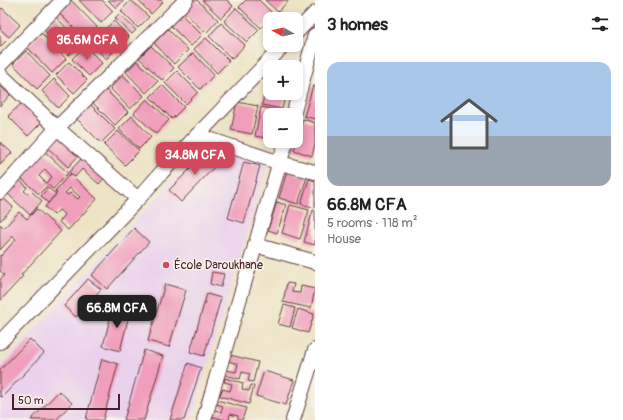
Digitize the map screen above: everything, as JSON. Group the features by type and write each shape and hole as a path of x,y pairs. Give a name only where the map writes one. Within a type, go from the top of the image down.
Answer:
{"street":[{"path":"0,65 62,0"},
{"path":"0,192 57,128 186,0"},
{"path":"303,26 315,13"},
{"path":"296,108 309,81 315,35"},
{"path":"0,342 277,52"},
{"path":"0,74 57,128 138,199"},
{"path":"198,135 280,163 315,172"},
{"path":"204,420 284,148"},
{"path":"255,244 315,262"},
{"path":"293,420 315,350"}],"shaded area":[{"name":"École Daroukhane","path":"206,145 268,164 191,420 0,420 0,367"}],"building":[{"path":"71,0 97,27 85,39 59,13"},
{"path":"79,0 102,0 113,11 101,23"},
{"path":"108,0 124,0 116,8"},
{"path":"131,0 149,17 138,28 121,11"},
{"path":"138,0 161,0 163,2 151,14"},
{"path":"194,0 197,0 218,20 206,33 183,11"},
{"path":"202,0 227,0 233,6 221,18"},
{"path":"246,0 259,0 271,12 263,12 263,26 261,28 239,7"},
{"path":"265,0 289,0 278,12"},
{"path":"2,8 20,25 9,37 0,29 0,10"},
{"path":"236,8 259,30 247,42 224,21"},
{"path":"119,14 136,30 132,34 115,18"},
{"path":"181,14 202,35 191,46 170,25"},
{"path":"56,17 81,43 69,55 44,30"},
{"path":"114,21 129,37 122,45 106,28"},
{"path":"221,23 245,45 232,59 209,36"},
{"path":"168,29 188,50 174,64 154,43"},
{"path":"102,30 118,47 106,59 90,42"},
{"path":"41,33 66,59 52,73 27,47"},
{"path":"0,35 6,41 0,47"},
{"path":"206,38 229,61 217,73 194,49"},
{"path":"85,46 102,63 89,76 72,59"},
{"path":"151,46 174,68 162,80 139,58"},
{"path":"26,51 50,76 37,89 13,64"},
{"path":"193,53 214,75 200,89 178,67"},
{"path":"137,61 158,81 146,93 126,72"},
{"path":"69,62 87,80 74,93 56,75"},
{"path":"177,71 198,92 186,104 165,83"},
{"path":"123,75 144,96 130,109 110,88"},
{"path":"54,79 70,96 58,108 42,91"},
{"path":"162,85 184,107 172,119 150,97"},
{"path":"0,86 10,95 0,106"},
{"path":"313,86 315,86 315,119 304,116"},
{"path":"106,90 128,112 115,125 93,103"},
{"path":"147,99 169,120 156,134 134,113"},
{"path":"263,100 284,100 282,108 262,105"},
{"path":"24,101 44,120 28,136 8,116"},
{"path":"237,102 258,106 252,134 231,130"},
{"path":"91,105 115,129 101,143 77,119"},
{"path":"261,107 266,108 263,108 263,138 255,136"},
{"path":"132,116 151,137 139,149 119,129"},
{"path":"303,119 315,123 315,144 312,156 294,150 295,148 303,148"},
{"path":"118,131 139,151 125,165 104,145"},
{"path":"59,133 81,153 68,167 47,147"},
{"path":"0,142 12,153 0,165"},
{"path":"210,149 221,160 181,202 169,190"},
{"path":"43,150 68,173 53,189 48,185 39,194 21,178","holes":["45,169 52,177 46,183 39,176"]},
{"path":"84,156 106,176 99,184 82,169 75,177 69,172"},
{"path":"244,162 260,166 244,223 228,218"},
{"path":"287,171 307,177 298,204 279,198"},
{"path":"70,174 97,199 68,230 59,222 65,215 59,210 54,215 45,207 57,193 55,191","holes":["70,188 80,197 78,199 70,193 68,195 65,193"]},
{"path":"309,179 315,181 315,208 301,204"},
{"path":"19,180 27,187 24,191 29,195 32,192 42,201 30,215 7,193"},
{"path":"48,188 56,194 48,203 41,196"},
{"path":"3,198 13,207 0,221 0,201"},
{"path":"277,202 286,205 277,233 268,230"},
{"path":"290,205 309,210 300,239 282,233"},
{"path":"37,209 61,231 21,275 23,276 0,301 0,280 4,275 0,271 0,255 1,256 16,239 13,236 0,250 0,224 4,228 19,212 27,219"},
{"path":"313,210 315,211 315,245 304,242"},
{"path":"134,228 149,242 107,289 92,275"},
{"path":"212,272 224,274 221,287 210,284"},
{"path":"88,279 101,289 76,317 64,306"},
{"path":"287,283 294,284 292,292 300,293 301,286 315,289 311,308 283,302"},
{"path":"165,284 186,290 169,347 148,341"},
{"path":"207,294 221,298 204,356 190,352"},
{"path":"284,305 295,308 290,327 278,324"},
{"path":"113,307 130,311 120,351 103,346"},
{"path":"298,309 314,314 308,333 292,328"},
{"path":"30,339 44,353 2,397 0,396 0,370"},
{"path":"144,350 163,356 144,420 124,420"},
{"path":"230,355 258,362 253,382 248,381 250,374 242,372 240,379 225,375 226,370 236,372 238,364 228,361"},
{"path":"102,359 118,364 103,420 88,420 86,419"},
{"path":"188,363 201,368 184,420 170,420"},
{"path":"264,371 294,380 286,405 256,396"},
{"path":"225,378 243,383 242,389 249,391 251,385 254,386 249,404 220,396 222,389 230,391 232,384 224,382"},
{"path":"59,391 72,403 56,420 31,420"},
{"path":"217,400 246,408 242,420 238,420 238,416 230,414 229,420 210,416 212,409 221,412 223,406 216,404"}],"place":[{"name":"École Daroukhane","path":"166,265"}]}
